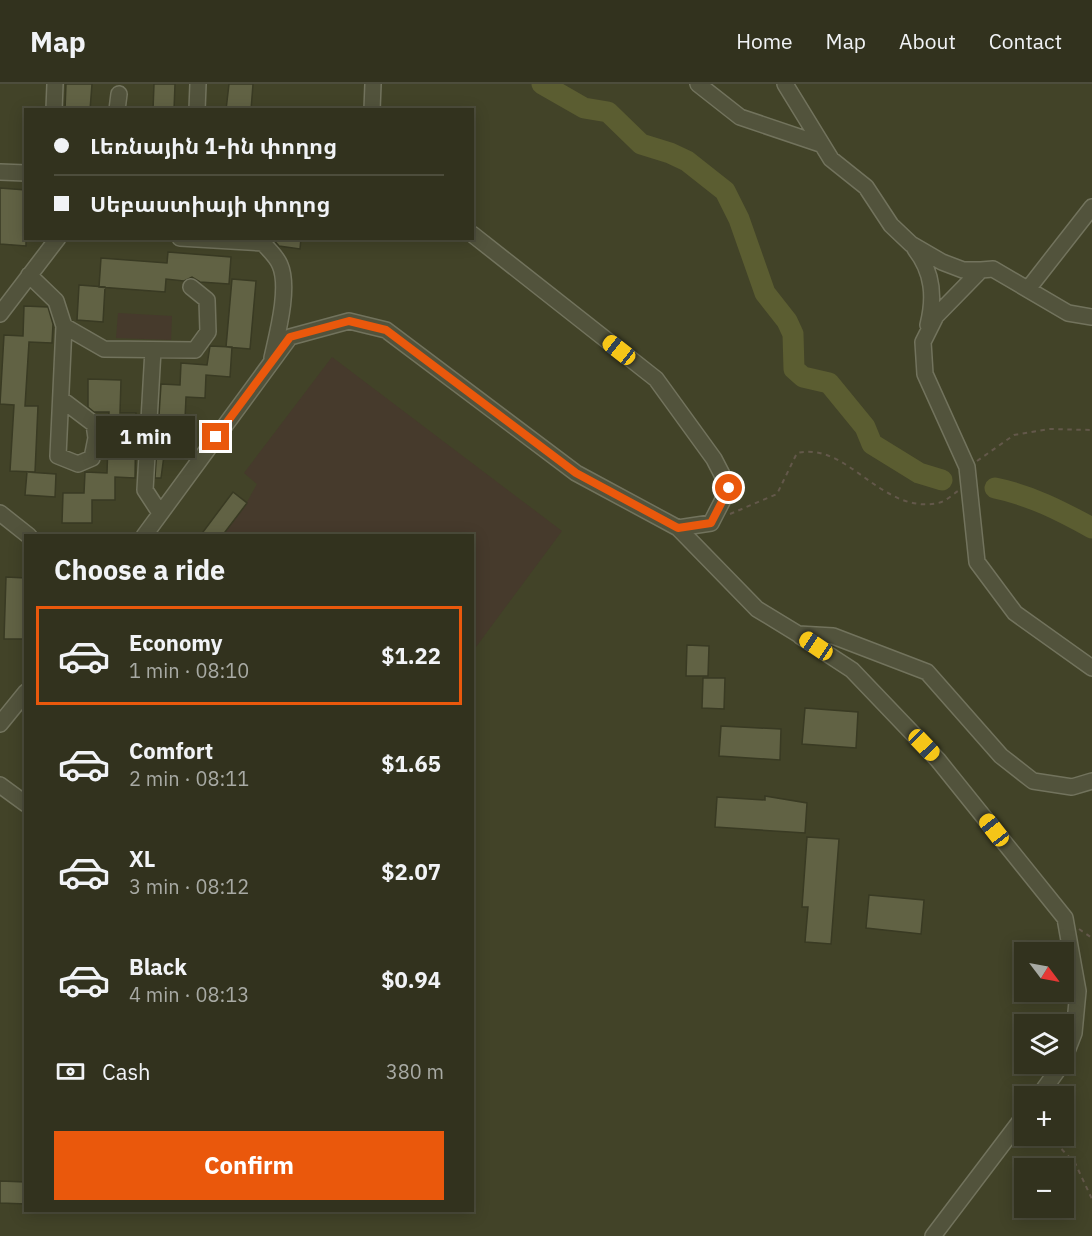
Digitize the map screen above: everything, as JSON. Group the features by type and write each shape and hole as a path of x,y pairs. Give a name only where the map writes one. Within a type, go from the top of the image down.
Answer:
{"street":[{"path":"54,108 55,84"},
{"path":"197,108 198,84"},
{"path":"372,108 373,84"},
{"path":"698,84 740,117 820,144"},
{"path":"785,84 831,159 866,186 891,225 924,260 931,278 931,313 923,342 925,374 967,467 977,562 1015,613 1092,668"},
{"path":"0,172 24,173"},
{"path":"1028,289 1092,207"},
{"path":"474,236 656,379 714,459 729,488 711,523 678,528"},
{"path":"213,240 263,243 280,266 283,277 279,326 271,361"},
{"path":"911,244 942,262 963,270 993,269 1068,313 1092,317"},
{"path":"0,314 29,275 47,245"},
{"path":"923,342 936,316 981,270"},
{"path":"29,275 56,301 64,326 61,399"},
{"path":"64,326 104,349 195,350 208,332 207,300 191,287"},
{"path":"145,534 290,337 327,325 349,321 386,330 576,473 678,528 757,609 852,670 938,760 1065,918 1078,991 1074,1033"},
{"path":"153,350 145,490 160,513"},
{"path":"0,513 26,534"},
{"path":"798,634 833,636 927,672 1001,756 1033,780 1072,788 1092,781"},
{"path":"0,724 24,694"},
{"path":"0,785 24,803"},
{"path":"933,1236 1014,1129"}],"path":[{"path":"967,467 1014,435 1050,429 1092,430"},
{"path":"730,514 777,494 797,453 812,450 854,470 890,497 923,504 940,503 957,491 970,488"},
{"path":"1059,1146 1075,1162 1092,1199"}],"shaded area":[{"path":"118,313 172,316 171,340 116,338"},
{"path":"332,357 562,531 474,650 474,534 202,534 233,492 247,502 257,484 244,473"}],"building":[{"path":"66,84 92,84 90,108 65,108"},
{"path":"154,84 175,84 174,108 153,108"},
{"path":"229,84 253,84 251,108 226,108"},
{"path":"0,188 24,190 26,246 0,244"},
{"path":"274,240 301,240 300,249 279,246"},
{"path":"168,252 231,257 229,284 200,282 192,277 184,281 166,279 165,292 99,287 101,258 167,263"},
{"path":"232,279 256,281 250,349 226,347"},
{"path":"79,285 105,287 103,322 77,320"},
{"path":"24,306 48,307 53,324 52,343 29,342 25,406 38,406 35,472 10,471 14,405 0,404 4,335 23,336"},
{"path":"210,346 232,347 230,377 206,375 205,398 186,397 185,419 169,418 161,478 155,478 161,384 180,385 181,363 207,365"},
{"path":"88,379 121,380 120,413 136,413 135,478 115,477 115,500 92,500 92,523 62,523 63,493 84,493 85,472 107,473 109,412 94,412 88,407"},
{"path":"27,472 56,474 55,497 25,495"},
{"path":"233,492 247,503 224,534 202,534"},
{"path":"6,577 24,578 24,639 4,639"},
{"path":"687,645 709,646 708,676 686,676"},
{"path":"703,678 725,678 724,709 702,708"},
{"path":"805,708 858,712 856,748 802,744"},
{"path":"721,726 781,729 780,760 719,756"},
{"path":"765,796 807,803 805,833 715,827 717,797 765,800"},
{"path":"807,837 839,839 831,944 805,942 808,907 802,907"},
{"path":"869,895 924,900 921,934 866,928"},
{"path":"0,1181 24,1182 24,1204 0,1203"}],"waterway":[{"path":"542,84 584,108 608,112 641,144 687,161 725,191 739,219 765,293 787,321 793,334 794,369 803,377 829,383 865,427 872,444 919,473 942,480"},
{"path":"995,488 1033,499 1092,528"}],"route":[{"path":"216,437 290,337 327,325 349,321 386,330 576,473 678,528 711,523 729,488"}]}
